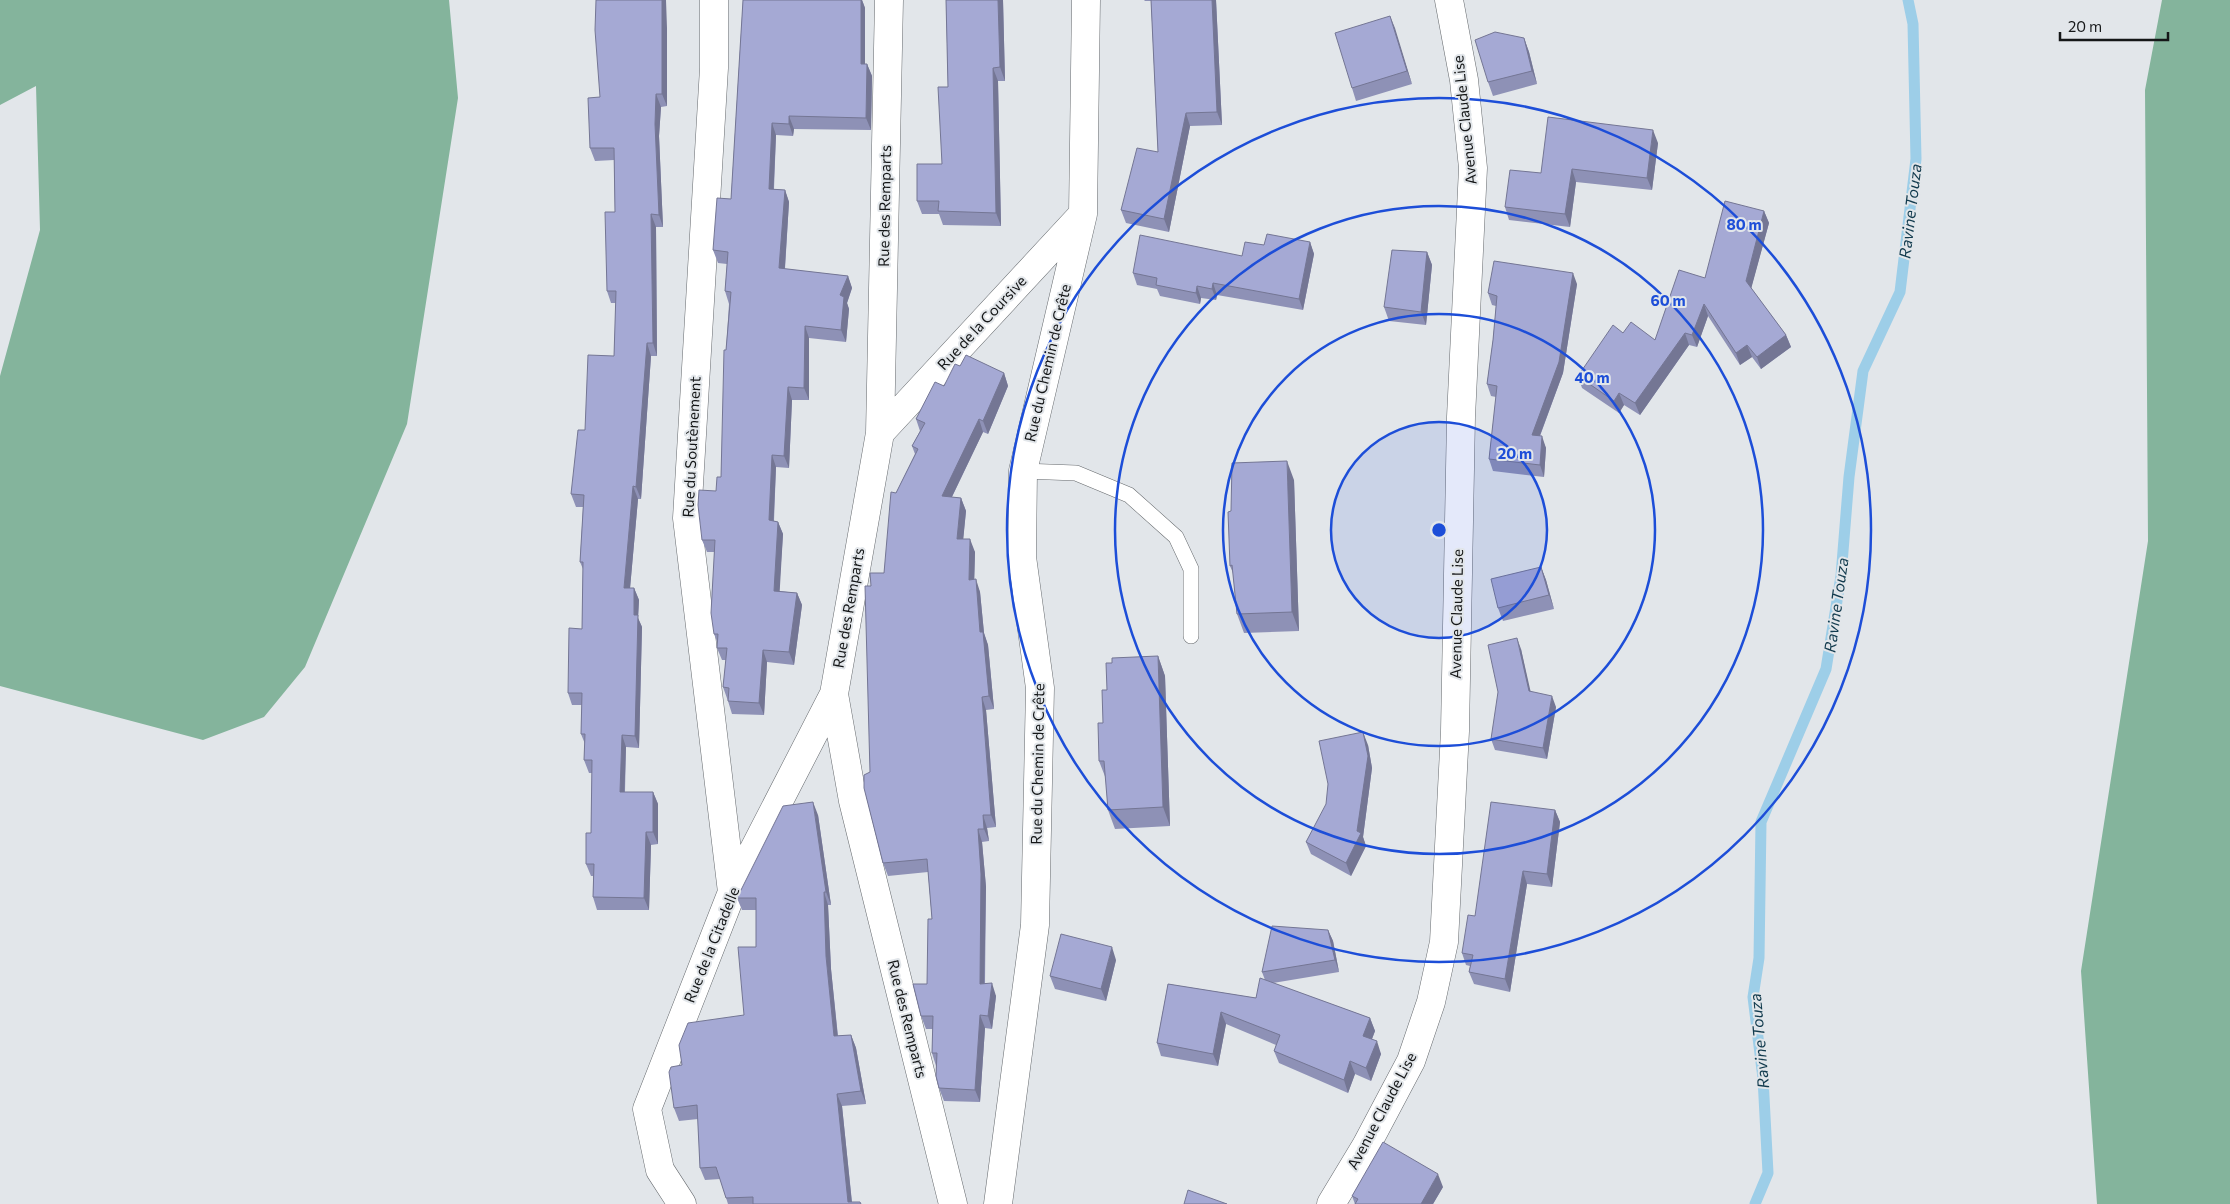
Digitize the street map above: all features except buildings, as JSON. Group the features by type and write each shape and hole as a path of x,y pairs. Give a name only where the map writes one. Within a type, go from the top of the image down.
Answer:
{"street":[{"name":"Rue du Soutènement","path":"714,0 714,68 687,518 732,892"},
{"name":"Rue des Remparts","path":"889,0 880,433 834,694 853,801 953,1204"},
{"name":"Rue du Chemin de Crête","path":"998,1204 1036,925 1040,688 1022,558 1023,471 1083,214 1086,0"},
{"name":"Avenue Claude Lise","path":"1331,1204 1366,1146 1411,1061 1431,1002 1444,942 1455,730 1461,417 1473,168 1464,80 1449,0"},
{"name":"Rue de la Coursive","path":"880,433 1083,214"},
{"name":"Rue de la Citadelle","path":"682,1204 660,1170 647,1109 732,892 834,694"}],"lane":[{"path":"1023,471 1076,473 1130,495 1176,537 1192,569 1191,636"}],"green space":[{"path":"0,0 449,0 458,98 407,424 305,667 264,717 203,740 0,686 0,376 40,230 36,86 0,105"},
{"path":"2162,0 2230,0 2230,1204 2097,1204 2081,971 2148,541 2145,90"}],"waterway":[{"name":"Ravine Touza","path":"1755,1204 1768,1173 1763,1078 1753,997 1759,958 1761,822 1826,669 1841,576 1849,477 1863,371 1900,292 1916,159 1913,24 1908,0"}]}
